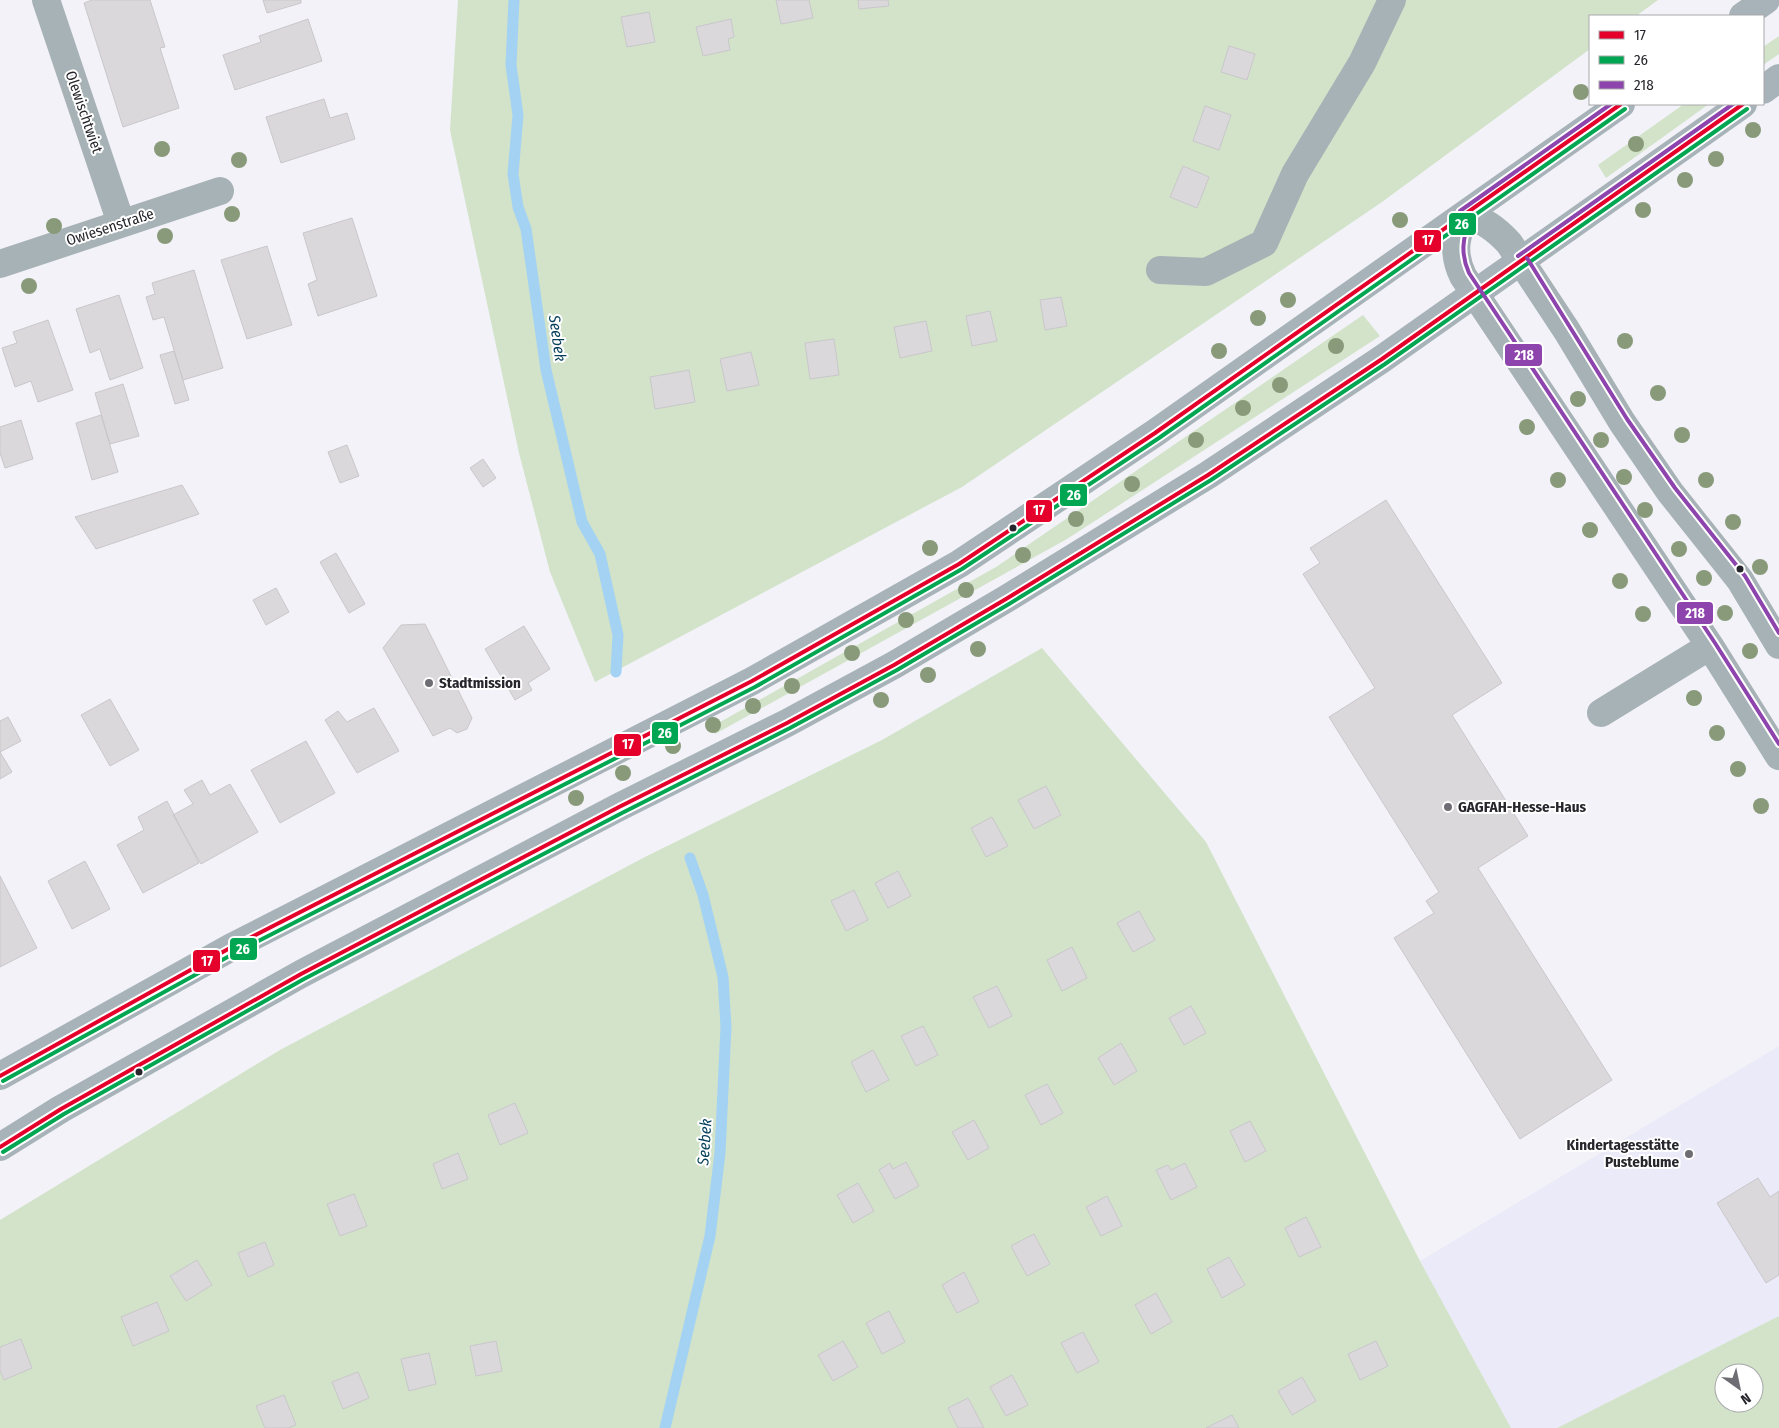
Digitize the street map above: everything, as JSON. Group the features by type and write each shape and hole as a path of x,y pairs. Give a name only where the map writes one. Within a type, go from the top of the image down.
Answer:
{"main road":[{"path":"1744,15 1766,0"},
{"path":"1764,89 1779,78"},
{"path":"0,1076 230,948 752,681 959,564 1155,434 1319,316 1620,105"},
{"path":"0,1147 61,1109 301,974 655,789 787,723 894,665 1006,599 1208,474 1382,359 1742,105"}],"street":[{"name":"Olewischtwiet","path":"46,0 121,223"},
{"path":"1160,270 1206,272 1264,243 1295,174 1362,63 1392,0"},
{"name":"Owiesenstraße","path":"0,264 220,190"},
{"path":"1775,741 1463,276 1457,259 1456,242 1464,216 1476,218 1500,233 1522,260 1628,430 1670,492 1740,580 1779,645"},
{"path":"1601,713 1710,646"}],"shaded area":[{"name":"Kindertagesstätte Pusteblume","path":"1779,1046 1779,1316 1557,1428 1511,1428 1420,1261"}],"green space":[{"path":"458,0 1658,0 1637,15 1589,15 1589,50 1382,202 962,487 595,682 550,572 519,453 450,130"},
{"path":"1779,36 1779,54 1764,64 1764,46"},
{"path":"1683,105 1708,105 1606,178 1598,165"},
{"path":"1363,315 1380,336 1067,539 715,734 713,726 996,567"},
{"path":"1042,648 1206,842 1420,1261 1511,1428 0,1428 0,1220 280,1050 645,857 882,740"},
{"path":"1779,1316 1779,1428 1557,1428"}],"building":[{"path":"92,0 150,0 165,47 160,48 179,108 123,127 84,3"},
{"path":"263,0 301,0 301,3 267,13"},
{"path":"776,0 809,0 813,18 781,24"},
{"path":"858,0 888,0 889,6 859,9"},
{"path":"649,12 655,42 627,47 621,17"},
{"path":"308,19 322,61 235,90 223,55 261,42 259,36"},
{"path":"731,19 734,37 728,39 730,50 703,56 696,27"},
{"path":"1229,46 1255,54 1247,80 1221,72"},
{"path":"324,99 330,118 347,113 355,139 281,163 266,117"},
{"path":"1205,106 1231,115 1219,150 1193,141"},
{"path":"1183,166 1209,177 1197,208 1170,197"},
{"path":"352,218 377,296 318,316 308,284 317,280 303,233"},
{"path":"267,246 292,325 247,339 221,260"},
{"path":"194,270 223,368 183,380 164,317 153,320 146,297 155,294 152,283"},
{"path":"119,295 143,368 110,380 100,349 90,353 76,309"},
{"path":"1061,297 1067,326 1045,330 1040,300"},
{"path":"990,311 997,341 972,346 966,316"},
{"path":"48,320 73,390 38,402 31,381 15,387 2,348 17,343 13,332"},
{"path":"926,321 932,351 900,358 894,327"},
{"path":"834,339 839,375 810,379 805,343"},
{"path":"174,351 189,400 175,404 160,355"},
{"path":"751,352 759,385 727,391 720,359"},
{"path":"689,370 695,402 655,409 650,377"},
{"path":"123,384 139,436 110,444 95,393"},
{"path":"101,415 118,472 92,480 76,423"},
{"path":"21,420 33,459 5,468 0,453 0,427"},
{"path":"347,445 359,476 340,483 328,452"},
{"path":"483,459 496,478 483,487 470,468"},
{"path":"182,485 199,514 96,549 75,517"},
{"name":"GAGFAH-Hesse-Haus","path":"1386,500 1502,683 1452,715 1528,836 1478,868 1612,1080 1520,1139 1394,938 1434,913 1426,901 1439,892 1329,717 1375,688 1303,574 1320,563 1310,548"},
{"path":"336,553 365,604 349,613 320,562"},
{"path":"276,588 289,612 266,625 253,600"},
{"name":"Stadtmission","path":"425,624 472,718 467,729 457,733 450,728 433,736 383,648 401,625"},
{"path":"524,626 550,669 528,683 532,690 515,700 485,649"},
{"path":"110,699 139,750 110,766 81,715"},
{"path":"374,708 399,751 357,773 325,720 338,711 347,722"},
{"path":"8,717 21,741 0,752 0,721"},
{"path":"306,741 335,793 280,823 251,770"},
{"path":"0,752 12,772 0,779"},
{"path":"202,780 210,795 230,784 258,832 201,864 173,815 193,804 184,790"},
{"path":"1046,786 1061,815 1034,829 1018,800"},
{"path":"167,801 199,863 143,893 117,845 144,830 138,817"},
{"path":"992,817 1008,846 986,857 971,828"},
{"path":"85,861 110,909 72,929 48,881"},
{"path":"898,871 911,896 888,908 875,883"},
{"path":"0,876 37,948 0,967"},
{"path":"854,890 868,920 846,931 831,901"},
{"path":"1139,911 1155,940 1133,952 1117,923"},
{"path":"1072,947 1087,978 1062,991 1047,960"},
{"path":"997,986 1012,1016 989,1028 973,997"},
{"path":"1191,1006 1206,1033 1184,1045 1169,1018"},
{"path":"923,1026 938,1055 916,1066 901,1036"},
{"path":"1121,1043 1137,1071 1114,1085 1098,1058"},
{"path":"873,1050 889,1080 866,1092 851,1062"},
{"path":"1047,1084 1063,1113 1041,1125 1025,1095"},
{"path":"515,1103 528,1133 500,1145 488,1115"},
{"path":"974,1120 989,1148 968,1160 952,1132"},
{"path":"1250,1121 1266,1151 1245,1162 1230,1131"},
{"path":"458,1153 468,1179 442,1189 433,1164"},
{"path":"906,1162 919,1186 895,1199 879,1170 890,1163 893,1169"},
{"path":"1185,1163 1197,1187 1171,1200 1156,1170 1168,1165 1171,1170"},
{"path":"1758,1178 1770,1197 1779,1191 1779,1275 1766,1283 1717,1203"},
{"path":"858,1183 874,1211 853,1223 837,1195"},
{"path":"354,1194 367,1226 340,1236 327,1204"},
{"path":"1107,1196 1122,1226 1101,1236 1086,1207"},
{"path":"1306,1217 1321,1247 1299,1257 1285,1228"},
{"path":"1034,1234 1050,1264 1027,1276 1011,1246"},
{"path":"265,1242 274,1265 248,1277 238,1253"},
{"path":"1229,1257 1245,1285 1222,1298 1207,1269"},
{"path":"197,1260 212,1285 186,1301 170,1276"},
{"path":"964,1272 979,1302 957,1313 942,1285"},
{"path":"1156,1293 1172,1322 1151,1334 1135,1305"},
{"path":"157,1302 169,1331 133,1346 121,1317"},
{"path":"889,1311 905,1342 882,1354 866,1323"},
{"path":"1083,1332 1099,1362 1077,1373 1061,1343"},
{"path":"21,1339 32,1368 4,1380 0,1371 0,1347"},
{"path":"496,1341 502,1371 476,1376 470,1346"},
{"path":"843,1341 858,1367 833,1381 818,1355"},
{"path":"1376,1341 1388,1366 1360,1380 1348,1354"},
{"path":"429,1353 436,1384 409,1391 401,1359"},
{"path":"358,1372 369,1398 343,1409 332,1382"},
{"path":"1012,1375 1028,1405 1006,1416 990,1387"},
{"path":"1302,1377 1316,1401 1292,1415 1278,1391"},
{"path":"284,1395 296,1425 288,1428 265,1428 256,1406"},
{"path":"968,1398 984,1428 958,1428 948,1408"},
{"path":"1232,1415 1239,1428 1206,1428"}],"waterway":[{"name":"Seebek","path":"514,0 511,65 518,115 513,174 518,207 526,229 546,370 582,522 600,554 618,635 616,672"},
{"name":"Seebek","path":"665,1428 710,1236 720,1153 726,1027 723,977 703,895 690,858"}],"transit line":[{"name":"218","path":"1460,211 1610,105"},
{"name":"17","path":"0,1076 230,948 752,681 959,564 1155,433 1620,105"},
{"name":"218","path":"1518,256 1732,105"},
{"name":"17","path":"0,1147 61,1109 301,974 619,807 787,723 894,665 1006,599 1208,475 1382,359 1742,105"},
{"name":"26","path":"3,1081 233,954 755,687 962,569 1159,438 1625,109"},
{"name":"26","path":"3,1152 64,1114 304,979 622,813 790,728 897,670 1009,604 1211,480 1385,364 1747,109"},
{"name":"218","path":"1470,218 1464,246 1464,259 1469,273 1715,643 1779,744"},
{"name":"218","path":"1527,258 1627,419 1675,488 1745,576 1779,633"}],"place":[{"name":"Stadtmission","path":"429,683"},
{"name":"GAGFAH-Hesse-Haus","path":"1448,807"},
{"name":"Kindertagesstätte Pusteblume","path":"1689,1154"}]}
